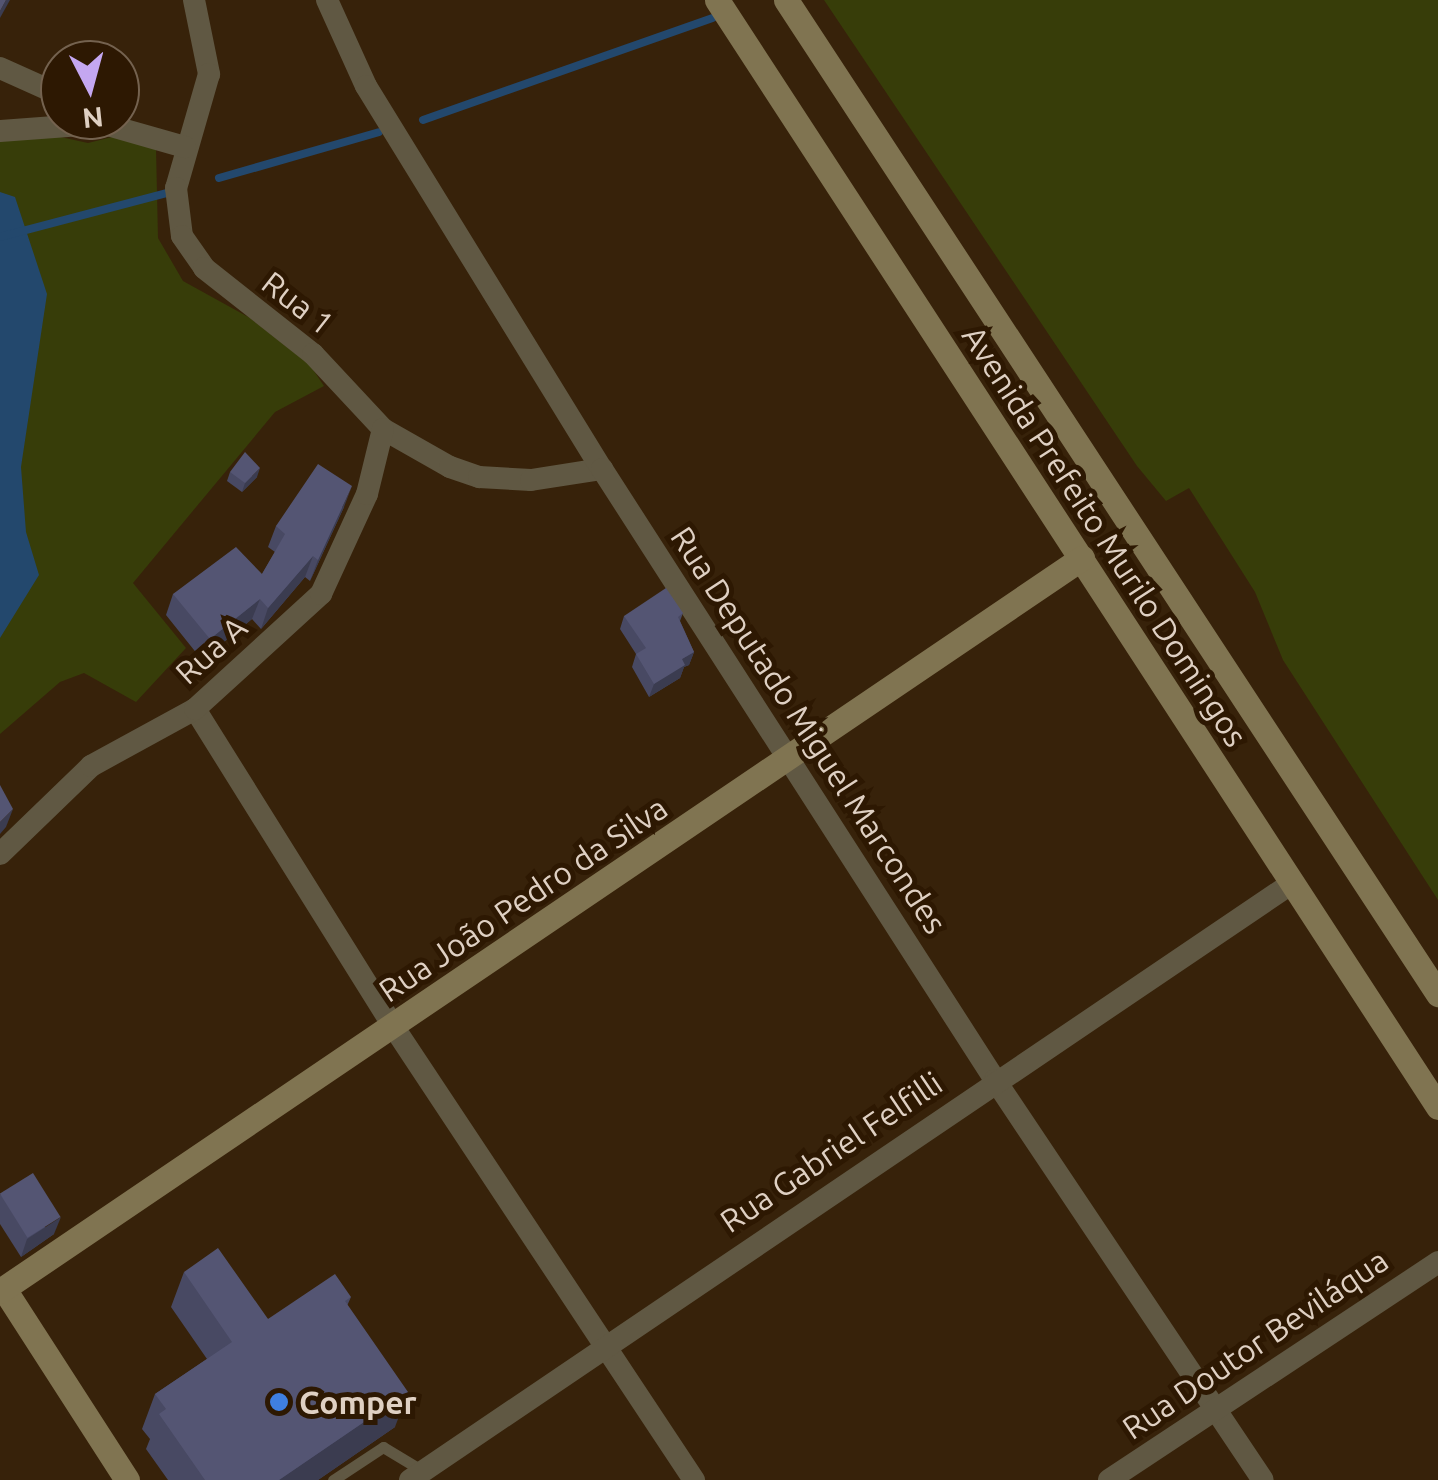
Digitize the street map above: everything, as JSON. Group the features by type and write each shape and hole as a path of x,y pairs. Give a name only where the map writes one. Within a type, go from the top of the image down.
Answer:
{"main road":[{"name":"Avenida Prefeito Murilo Domingos","path":"718,0 1438,1107"},
{"name":"Avenida Prefeito Murilo Domingos","path":"786,0 1438,994"},
{"name":"Rua João Pedro da Silva","path":"1,1288 1082,558"},
{"path":"1,1288 127,1480"}],"street":[{"name":"Rua 1","path":"194,0 210,56 176,188 182,236 204,268 313,354 383,429 479,477 532,480 602,469"},
{"name":"Rua Deputado Miguel Marcondes","path":"327,0 366,86 602,469 995,1080 1264,1480"},
{"path":"0,68 40,86"},
{"path":"0,131 40,127"},
{"path":"140,135 185,147"},
{"name":"Rua A","path":"0,854 92,766 194,709 321,594 366,494 383,429"},
{"path":"194,709 393,1026 694,1480"},
{"name":"Rua Gabriel Felfilli","path":"415,1477 1292,882"},
{"name":"Rua Doutor Beviláqua","path":"1109,1480 1438,1262"}],"lane":[{"path":"333,1480 383,1448 415,1477"}],"green space":[{"path":"824,0 1438,0 1438,900 1283,660 1255,592 1189,488 1166,501 1137,466"},
{"path":"40,135 40,140 88,143 138,140 156,148 158,238 183,281 250,318 310,365 324,386 275,412 133,583 186,648 136,702 84,673 60,682 0,734 0,141"}],"water":[{"path":"0,192 15,197 47,294 21,467 26,532 39,575 0,638"}],"building":[{"path":"245,452 260,468 245,483 230,472"},
{"path":"318,464 352,486 318,560 313,556 268,608 260,599 210,639 173,594 236,547 262,574 285,534 276,526"},
{"path":"666,588 683,613 678,617 694,652 682,659 685,665 654,684 636,654 646,648 624,616"},
{"path":"0,785 13,809 0,822"},
{"path":"33,1173 61,1217 27,1238 0,1194"},
{"name":"Comper","path":"218,1248 268,1319 335,1274 351,1297 345,1301 408,1392 279,1480 205,1480 159,1414 166,1409 155,1394 232,1342 184,1272"}],"waterway":[{"path":"423,120 713,18"},
{"path":"219,178 379,132"},
{"path":"0,237 170,192"}],"place":[{"name":"Comper","path":"279,1402"}]}
